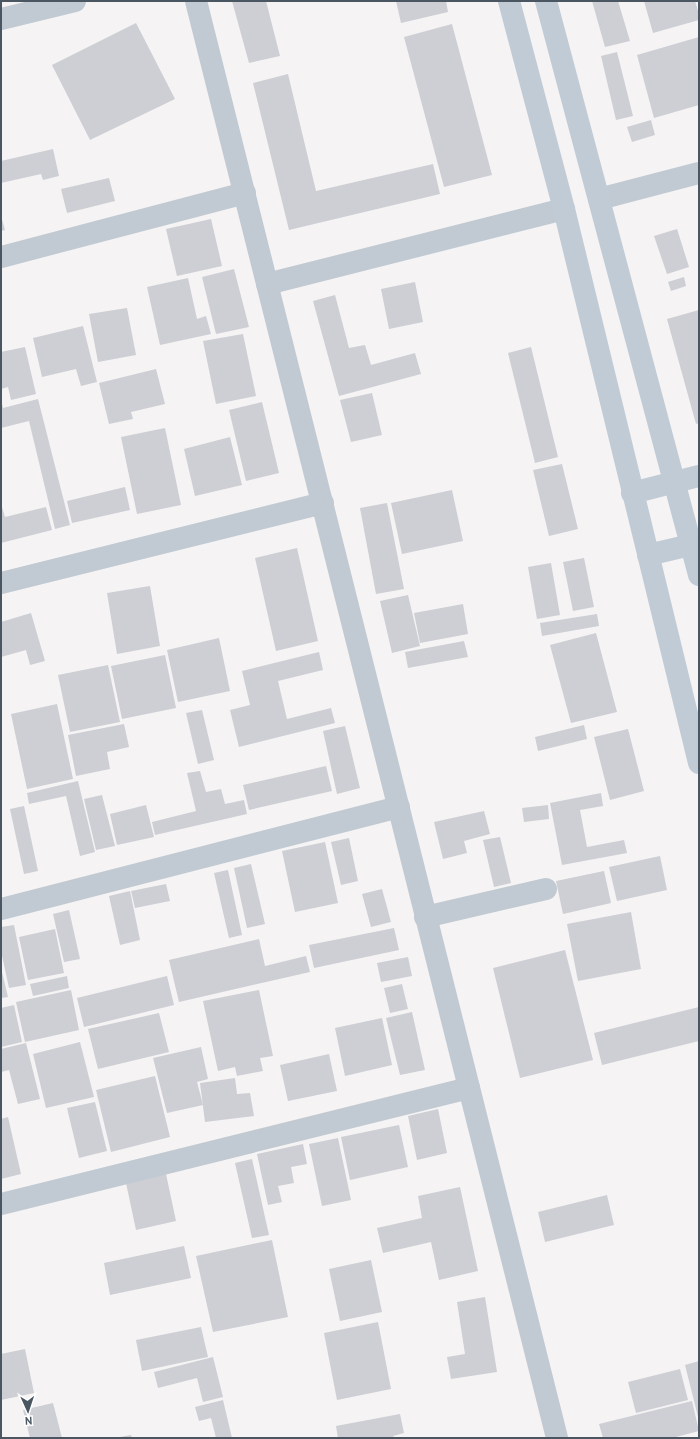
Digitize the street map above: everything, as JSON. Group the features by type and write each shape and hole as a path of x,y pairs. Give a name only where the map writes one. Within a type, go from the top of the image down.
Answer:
{"main road":[{"path":"509,1 564,209 699,763"},
{"path":"546,1 674,482 695,544 699,575"},
{"path":"632,493 699,476"},
{"path":"648,555 695,544"}],"street":[{"path":"1,19 75,1"},
{"path":"196,1 557,1438"},
{"path":"599,199 699,173"},
{"path":"1,256 244,193"},
{"path":"267,284 564,209"},
{"path":"1,583 322,503"},
{"path":"1,909 399,807"},
{"path":"425,917 546,889"},
{"path":"1,1204 469,1088"}],"building":[{"path":"232,1 266,1 280,56 249,63"},
{"path":"396,1 446,1 448,12 401,23"},
{"path":"592,1 618,1 630,41 605,47"},
{"path":"644,1 695,1 699,14 699,20 653,33"},
{"path":"136,23 175,99 90,140 52,65"},
{"path":"452,24 492,175 444,187 404,37"},
{"path":"699,37 699,105 654,118 637,55"},
{"path":"617,52 633,116 616,120 601,56"},
{"path":"288,74 316,191 433,164 440,194 289,230 253,83"},
{"path":"651,120 655,135 632,142 627,127"},
{"path":"53,149 59,176 43,180 41,174 1,183 1,161"},
{"path":"109,178 115,201 67,213 61,189"},
{"path":"1,216 5,230 1,231"},
{"path":"211,219 222,266 177,276 166,229"},
{"path":"677,229 689,267 667,274 654,236"},
{"path":"234,269 249,327 216,334 202,277"},
{"path":"684,277 686,286 671,291 668,282"},
{"path":"188,278 197,319 206,316 211,334 160,345 147,287"},
{"path":"415,282 423,322 389,329 381,289"},
{"path":"335,295 349,348 365,345 371,365 415,353 421,374 339,396 313,301"},
{"path":"127,308 136,355 98,362 89,314"},
{"path":"699,310 699,423 696,424 667,319"},
{"path":"83,326 97,382 81,386 76,369 42,377 33,338"},
{"path":"243,334 256,396 216,404 203,341"},
{"path":"25,347 36,394 11,400 8,387 1,389 1,352"},
{"path":"531,347 558,457 535,463 508,353"},
{"path":"156,369 165,404 131,412 133,419 109,424 99,383"},
{"path":"372,393 382,435 351,442 340,400"},
{"path":"38,399 70,525 55,529 29,421 1,428 1,400 3,408"},
{"path":"262,402 279,473 246,481 229,410"},
{"path":"165,428 181,505 137,514 121,437"},
{"path":"230,437 242,485 195,496 184,449"},
{"path":"562,464 578,529 549,536 533,470"},
{"path":"125,487 130,510 72,523 67,501"},
{"path":"452,490 463,541 402,554 391,503"},
{"path":"387,503 404,589 376,594 360,508"},
{"path":"1,504 5,517 46,507 52,530 1,543"},
{"path":"297,548 318,641 276,651 255,558"},
{"path":"584,558 594,607 573,611 563,562"},
{"path":"551,563 560,615 537,619 528,567"},
{"path":"150,586 160,646 117,654 107,593"},
{"path":"408,595 420,646 392,653 380,601"},
{"path":"463,604 468,634 420,643 414,613"},
{"path":"31,613 45,661 30,665 26,650 1,657 1,622"},
{"path":"597,614 599,626 542,636 540,623"},
{"path":"596,633 617,712 571,723 550,645"},
{"path":"219,638 230,691 178,702 167,650"},
{"path":"464,641 468,657 408,668 405,652"},
{"path":"319,652 323,670 278,681 287,719 331,708 335,723 239,747 230,710 250,705 242,671"},
{"path":"165,655 176,708 122,719 111,666"},
{"path":"108,665 120,722 70,732 58,675"},
{"path":"57,704 73,779 27,789 11,714"},
{"path":"202,710 214,760 198,764 186,713"},
{"path":"124,724 129,747 107,752 110,769 76,776 68,735"},
{"path":"584,725 587,739 538,751 535,737"},
{"path":"345,726 360,788 337,794 323,731"},
{"path":"628,729 644,791 610,800 594,737"},
{"path":"326,766 332,791 249,810 243,785"},
{"path":"200,771 206,792 221,789 225,804 244,800 247,814 155,835 152,822 196,811 187,773"},
{"path":"78,781 95,852 80,856 66,796 29,804 27,793"},
{"path":"601,793 603,806 580,810 587,847 624,840 627,853 562,865 550,803"},
{"path":"102,795 115,846 96,850 84,799"},
{"path":"146,805 154,837 117,845 110,814"},
{"path":"548,805 549,819 524,822 522,808"},
{"path":"24,806 38,871 24,874 10,809"},
{"path":"484,811 490,834 464,841 467,853 443,859 434,822"},
{"path":"500,837 511,883 494,887 483,840"},
{"path":"349,838 358,881 341,885 331,842"},
{"path":"325,842 338,903 295,912 282,851"},
{"path":"660,856 667,890 617,901 609,867"},
{"path":"251,864 265,924 247,928 234,868"},
{"path":"228,870 242,935 229,938 214,873"},
{"path":"604,871 611,903 563,914 556,881"},
{"path":"166,884 170,901 135,908 131,891"},
{"path":"382,889 391,922 371,927 362,894"},
{"path":"130,891 140,940 120,945 109,896"},
{"path":"69,910 80,959 64,962 53,914"},
{"path":"631,912 641,969 578,981 567,924"},
{"path":"14,925 26,985 9,988 1,951 1,927"},
{"path":"394,928 399,950 314,968 309,945"},
{"path":"55,929 64,973 28,980 19,937"},
{"path":"259,939 265,966 306,956 310,972 179,1002 169,960"},
{"path":"565,950 593,1060 520,1078 493,968"},
{"path":"408,957 412,976 381,982 377,963"},
{"path":"1,968 8,997 1,998"},
{"path":"67,976 69,988 33,996 30,984"},
{"path":"167,976 174,1005 84,1027 77,998"},
{"path":"402,984 408,1009 390,1013 384,988"},
{"path":"71,990 79,1030 25,1042 16,1002"},
{"path":"259,990 273,1056 260,1058 263,1071 237,1076 235,1067 218,1071 203,1001"},
{"path":"14,1005 22,1042 1,1047 1,1008"},
{"path":"699,1007 699,1041 602,1065 594,1033"},
{"path":"412,1012 425,1070 400,1075 386,1018"},
{"path":"159,1013 169,1052 98,1069 88,1029"},
{"path":"382,1018 392,1065 345,1076 335,1028"},
{"path":"80,1042 94,1097 46,1108 33,1054"},
{"path":"26,1043 40,1099 18,1104 9,1070 1,1072 1,1049"},
{"path":"201,1047 208,1079 197,1082 203,1105 167,1113 153,1058"},
{"path":"329,1054 337,1091 288,1101 280,1065"},
{"path":"155,1076 170,1137 111,1152 96,1090"},
{"path":"235,1078 237,1094 250,1093 254,1116 205,1122 200,1083"},
{"path":"95,1102 107,1151 79,1158 67,1108"},
{"path":"438,1109 447,1153 417,1160 408,1116"},
{"path":"8,1117 21,1174 1,1179 1,1119"},
{"path":"399,1125 408,1167 350,1180 341,1137"},
{"path":"338,1138 351,1200 322,1206 309,1144"},
{"path":"303,1144 307,1164 291,1167 294,1183 278,1186 282,1202 268,1205 257,1154"},
{"path":"252,1159 269,1235 252,1238 235,1163"},
{"path":"166,1174 176,1221 136,1230 126,1183"},
{"path":"460,1187 478,1271 439,1280 431,1242 383,1253 377,1228 422,1218 418,1196"},
{"path":"607,1195 614,1225 545,1242 538,1212"},
{"path":"272,1240 288,1317 213,1332 196,1256"},
{"path":"184,1246 191,1278 110,1295 104,1263"},
{"path":"371,1260 382,1312 340,1321 329,1269"},
{"path":"485,1297 497,1372 451,1379 447,1357 465,1354 457,1302"},
{"path":"378,1322 391,1389 337,1400 324,1333"},
{"path":"201,1327 208,1357 142,1371 136,1340"},
{"path":"25,1349 34,1393 1,1400 1,1354"},
{"path":"213,1357 223,1397 203,1402 197,1378 158,1388 154,1372"},
{"path":"699,1361 699,1417 698,1417 685,1365"},
{"path":"680,1369 688,1400 636,1413 628,1382"},
{"path":"223,1400 232,1438 216,1438 211,1418 199,1421 195,1407"},
{"path":"692,1401 699,1431 672,1438 603,1438 599,1424"},
{"path":"53,1403 62,1438 30,1438 23,1410"},
{"path":"400,1414 404,1433 393,1436 394,1438 338,1438 336,1426"},
{"path":"131,1435 132,1438 120,1438 120,1437"}]}
